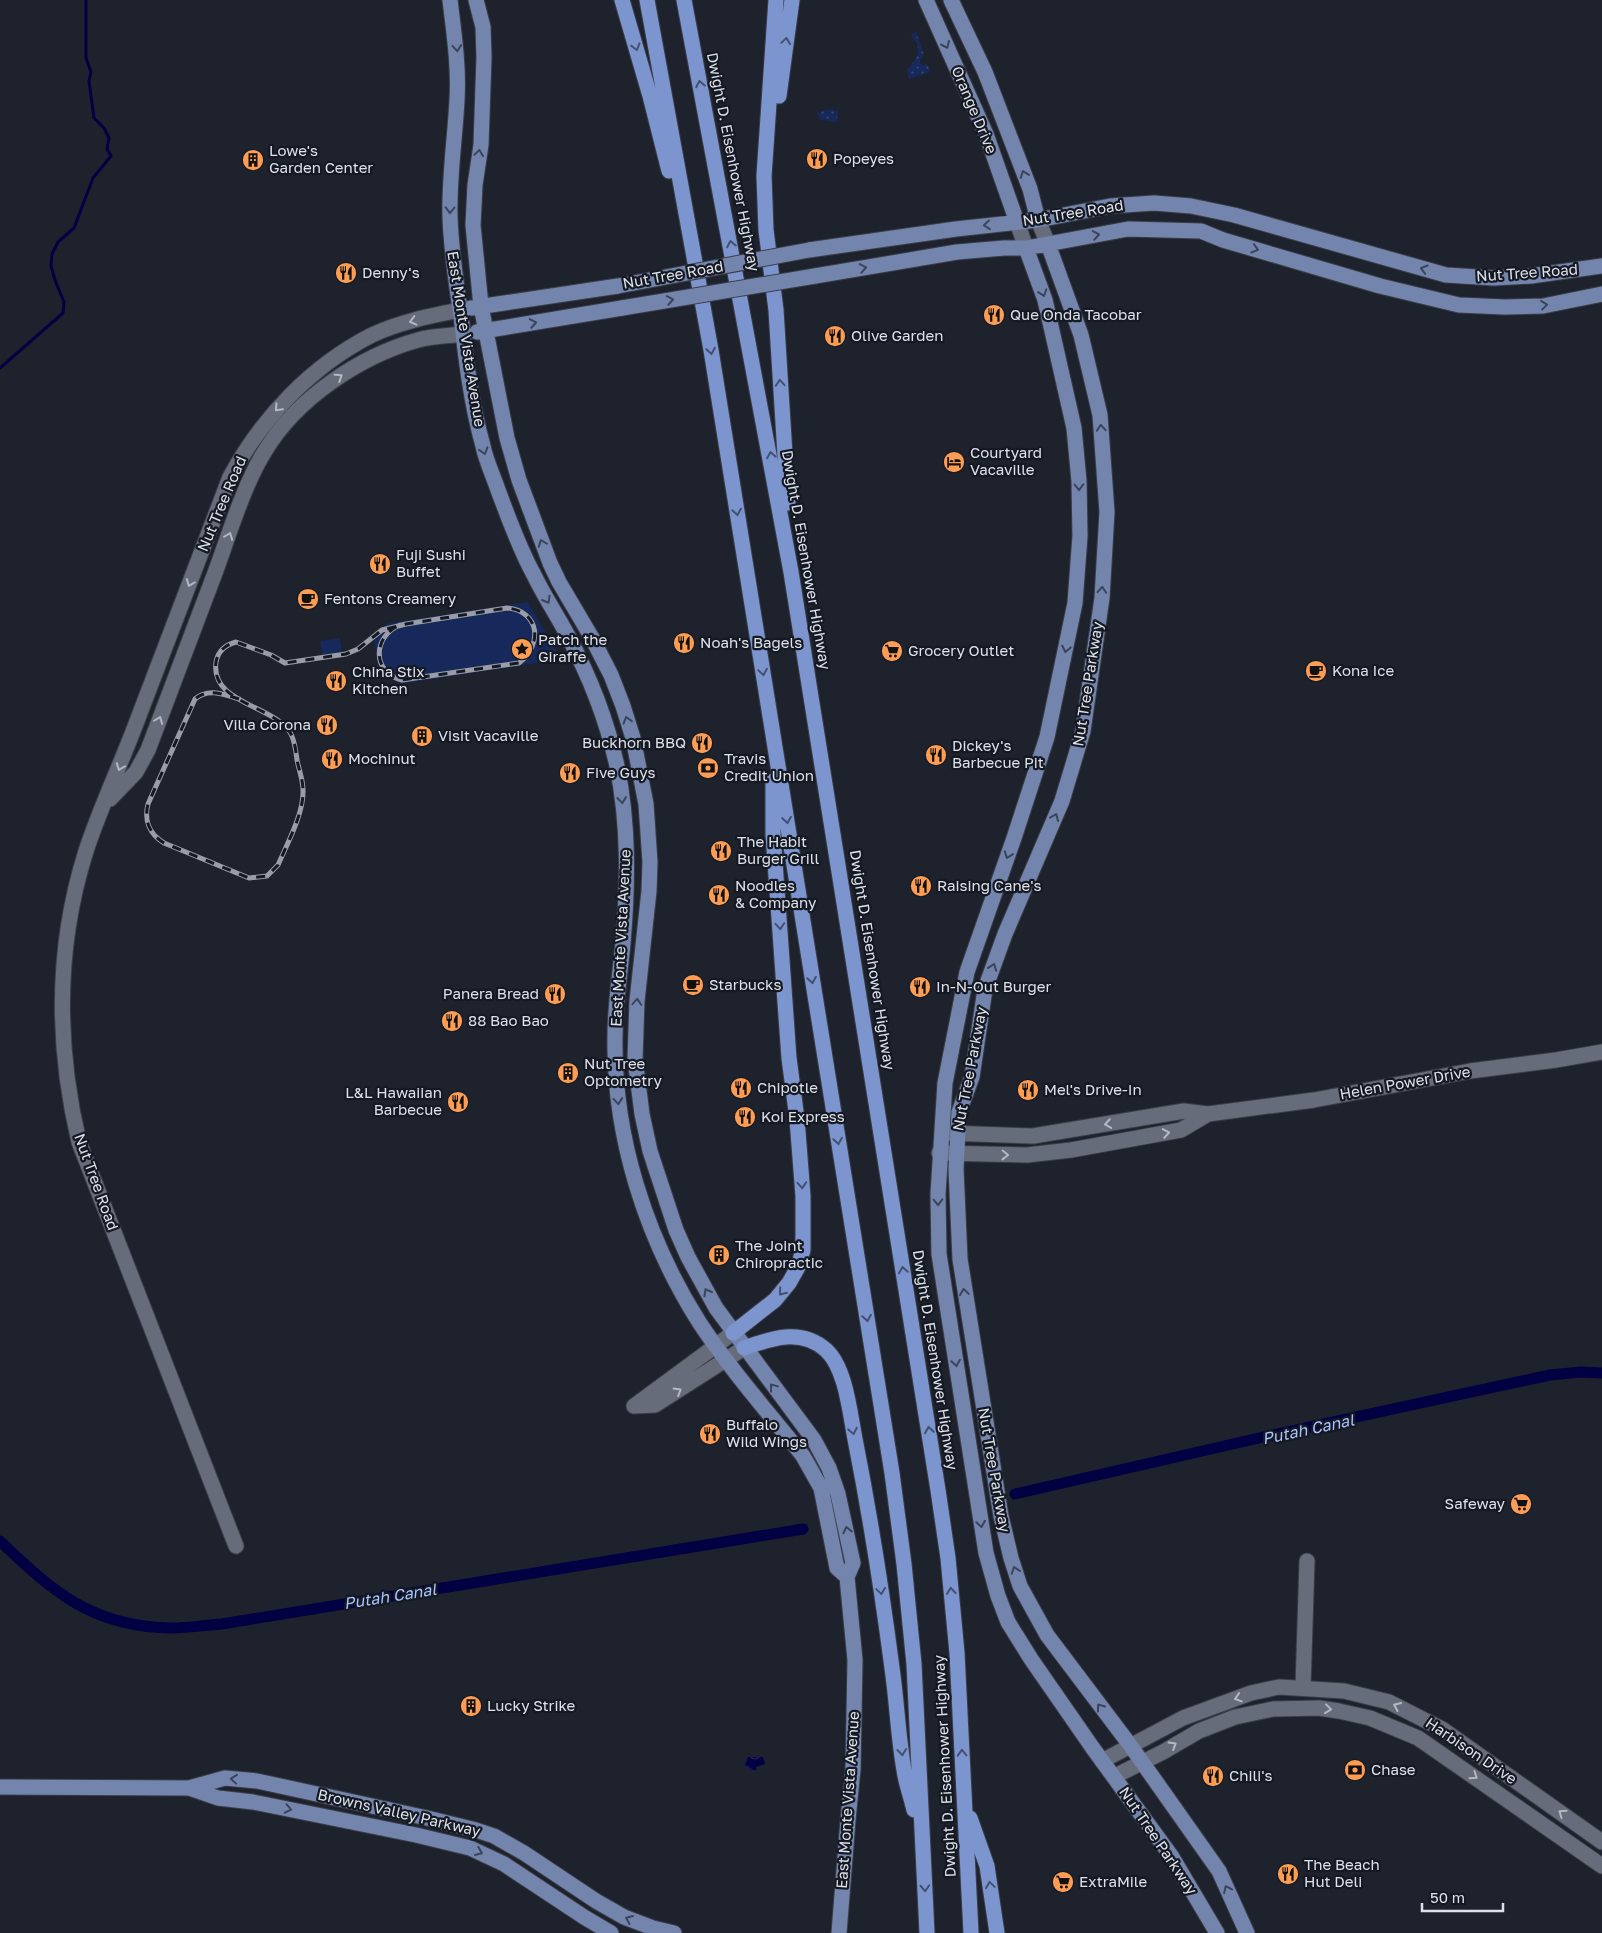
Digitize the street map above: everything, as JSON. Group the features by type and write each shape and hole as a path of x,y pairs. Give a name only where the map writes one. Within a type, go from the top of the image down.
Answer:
{"highway":[{"path":"622,0 650,96 703,303"},
{"name":"Dwight D. Eisenhower Highway","path":"647,0 703,303 892,1473 904,1564 914,1664 927,1933"},
{"name":"Dwight D. Eisenhower Highway","path":"684,0 792,572 940,1498 957,1652 971,1933"},
{"path":"776,0 764,176 766,230 776,310 792,572"},
{"path":"764,176 770,158 792,0"},
{"path":"733,1333 775,1300 789,1284 798,1267 803,1250 803,1196 797,1119 788,1058 773,834 773,737"},
{"path":"744,1348 766,1340 784,1337 799,1336 814,1341 828,1352 837,1365 844,1383 866,1494 892,1669 904,1770 923,1844"},
{"path":"964,1802 987,1866 997,1933"}],"main road":[{"name":"East Monte Vista Avenue","path":"450,0 458,63 458,97 450,212 452,248 470,388 483,448 503,504 533,574 568,635 597,699 610,738 622,798 627,860 625,913 616,998 615,1038 619,1112 633,1174 643,1205 662,1251 685,1299 715,1345 804,1456 815,1476 825,1502 837,1568 847,1577"},
{"name":"East Monte Vista Avenue","path":"476,0 483,27 484,56 481,145 475,185 473,225 485,332 507,438 519,480 550,563 592,638 623,706 640,771 647,813 649,891 637,1001 635,1059 644,1124 657,1175 676,1230 708,1294 733,1333 814,1440 828,1468 838,1494 853,1563 847,1577 855,1660 855,1720 853,1769 839,1933"},
{"name":"Orange Drive","path":"926,0 986,134 1017,222"},
{"name":"Orange Drive","path":"950,0 988,80 1030,189 1038,220"},
{"name":"Nut Tree Road","path":"460,310 618,286 809,250 956,229 1038,220 1110,206 1154,203 1191,206 1234,215 1446,275 1494,278 1531,276 1602,266"},
{"name":"Nut Tree Road","path":"463,334 485,332 957,252 1026,248 1128,229 1201,231 1222,240 1373,284 1459,305 1543,306 1602,294"},
{"name":"Nut Tree Parkway","path":"1048,244 1081,335 1100,415 1107,512 1102,598 1083,730 1062,802 1005,934 985,989 972,1077 959,1112 957,1134 957,1216 960,1260 994,1478 1001,1516 1020,1586 1046,1634 1130,1745 1219,1871 1247,1933"},
{"name":"Nut Tree Parkway","path":"1026,248 1045,300 1074,428 1079,481 1080,527 1075,603 1047,737 967,972 945,1083 939,1153 940,1254 986,1552 998,1596 1008,1622 1102,1761 1115,1776 1172,1857 1217,1933"},
{"path":"625,913 632,928 624,1013 626,1022 636,1028"},
{"path":"615,1038 620,1039 624,1045 631,1107 644,1124"},
{"name":"Browns Valley Parkway","path":"0,1787 189,1788 225,1778 257,1782 317,1794 476,1830 494,1836 524,1853 606,1908 652,1928 674,1933"},
{"name":"Browns Valley Parkway","path":"189,1788 218,1798 246,1801 416,1835 476,1850 504,1864 611,1933"},
{"path":"246,1801 249,1795 253,1793 307,1799 317,1794"},
{"path":"331,1818 343,1814 356,1814 403,1824 412,1815"},
{"path":"412,1815 416,1835 424,1829 432,1828 478,1837 494,1836"},
{"path":"525,1877 535,1876 544,1879 578,1902 581,1902 588,1896"}],"street":[{"name":"Nut Tree Parkway","path":"1038,220 1048,244"},
{"name":"Nut Tree Parkway","path":"1017,222 1026,248"},
{"name":"Nut Tree Road","path":"236,1546 78,1142 69,1101 63,1045 62,998 69,923 78,879 95,827 230,477 244,450 296,390 313,373 332,360 372,335 401,324 460,310"},
{"name":"Nut Tree Road","path":"105,804 136,772 148,750 246,493 264,451 276,435 310,399 327,385 366,361 384,352 421,339 463,334"},
{"path":"129,742 148,750"},
{"name":"Helen Power Drive","path":"941,1133 1033,1136 1184,1111 1208,1114 1314,1100 1470,1071 1602,1052"},
{"name":"Helen Power Drive","path":"939,1153 1027,1155 1071,1150 1181,1130 1208,1114"},
{"path":"733,1333 634,1406 655,1405 744,1348"},
{"path":"1304,1687 1307,1561"},
{"name":"Harbison Drive","path":"1102,1761 1183,1718 1224,1702 1279,1687 1304,1687 1344,1691 1381,1700 1442,1728 1602,1842"},
{"name":"Harbison Drive","path":"1115,1776 1199,1731 1254,1712 1273,1709 1311,1708 1356,1714 1396,1728 1426,1743 1602,1866"}],"shaded area":[{"path":"916,32 924,55 920,63 928,65 930,72 909,79 907,70 915,61 918,53 918,46 911,35"},
{"path":"828,109 838,111 837,122 821,120 817,113"},
{"path":"528,602 561,659 400,684 390,677 383,678 383,675 379,676 374,638 382,634 386,629 385,624"},
{"path":"340,638 342,652 322,655 320,641"}],"water":[{"path":"748,1757 763,1757 765,1764 751,1771 745,1765"}],"waterway":[{"path":"0,368 63,313 64,302 51,266 52,254 58,242 74,228 93,178 111,156 107,149 109,138 104,128 94,118 89,81 91,72 86,58 86,0"},
{"name":"Putah Canal","path":"1015,1494 1259,1438 1550,1375 1581,1372 1602,1373"},
{"name":"Putah Canal","path":"0,1541 57,1591 97,1614 144,1626 184,1628 222,1624 803,1529"}],"railway":[{"path":"239,699 233,697 227,695 210,693 195,699 148,804 147,821 151,831 164,843 249,878 267,876 278,865 301,808 303,799 302,782 291,734 283,724 272,716 245,703 233,696 223,687 217,676 216,662 218,655 225,647 236,642 271,655 285,663 346,654 358,649 382,630 406,624 507,608 518,610 526,615 532,622 534,638 527,656 519,663 402,680 392,676 385,670 379,654 385,637 391,630 400,625"}],"place":[{"name":"Popeyes","path":"817,159"},
{"name":"Lowe's Garden Center","path":"253,160"},
{"name":"Denny's","path":"346,273"},
{"name":"Que Onda Tacobar","path":"994,315"},
{"name":"Olive Garden","path":"835,336"},
{"name":"Courtyard Vacaville","path":"954,462"},
{"name":"Fuji Sushi Buffet","path":"380,564"},
{"name":"Fentons Creamery","path":"308,599"},
{"name":"Noah's Bagels","path":"684,643"},
{"name":"Patch the Giraffe","path":"522,649"},
{"name":"Grocery Outlet","path":"892,651"},
{"name":"Kona Ice","path":"1316,671"},
{"name":"China Stix Kitchen","path":"336,681"},
{"name":"Villa Corona","path":"327,725"},
{"name":"Visit Vacaville","path":"422,736"},
{"name":"Buckhorn BBQ","path":"702,743"},
{"name":"Dickey's Barbecue Pit","path":"936,755"},
{"name":"Mochinut","path":"332,759"},
{"name":"Travis Credit Union","path":"708,768"},
{"name":"Five Guys","path":"570,773"},
{"name":"The Habit Burger Grill","path":"721,851"},
{"name":"Raising Cane's","path":"921,886"},
{"name":"Noodles & Company","path":"719,895"},
{"name":"Starbucks","path":"693,985"},
{"name":"In-N-Out Burger","path":"920,987"},
{"name":"Panera Bread","path":"555,994"},
{"name":"88 Bao Bao","path":"452,1021"},
{"name":"Nut Tree Optometry","path":"568,1073"},
{"name":"Chipotle","path":"741,1088"},
{"name":"Mel's Drive-In","path":"1028,1090"},
{"name":"L&L Hawaiian Barbecue","path":"458,1102"},
{"name":"Koi Express","path":"745,1117"},
{"name":"The Joint Chiropractic","path":"719,1255"},
{"name":"Buffalo Wild Wings","path":"710,1434"},
{"name":"Safeway","path":"1521,1504"},
{"name":"Lucky Strike","path":"471,1706"},
{"name":"Chase","path":"1355,1770"},
{"name":"Chili's","path":"1213,1776"},
{"name":"The Beach Hut Deli","path":"1288,1874"},
{"name":"ExtraMile","path":"1063,1882"}]}
